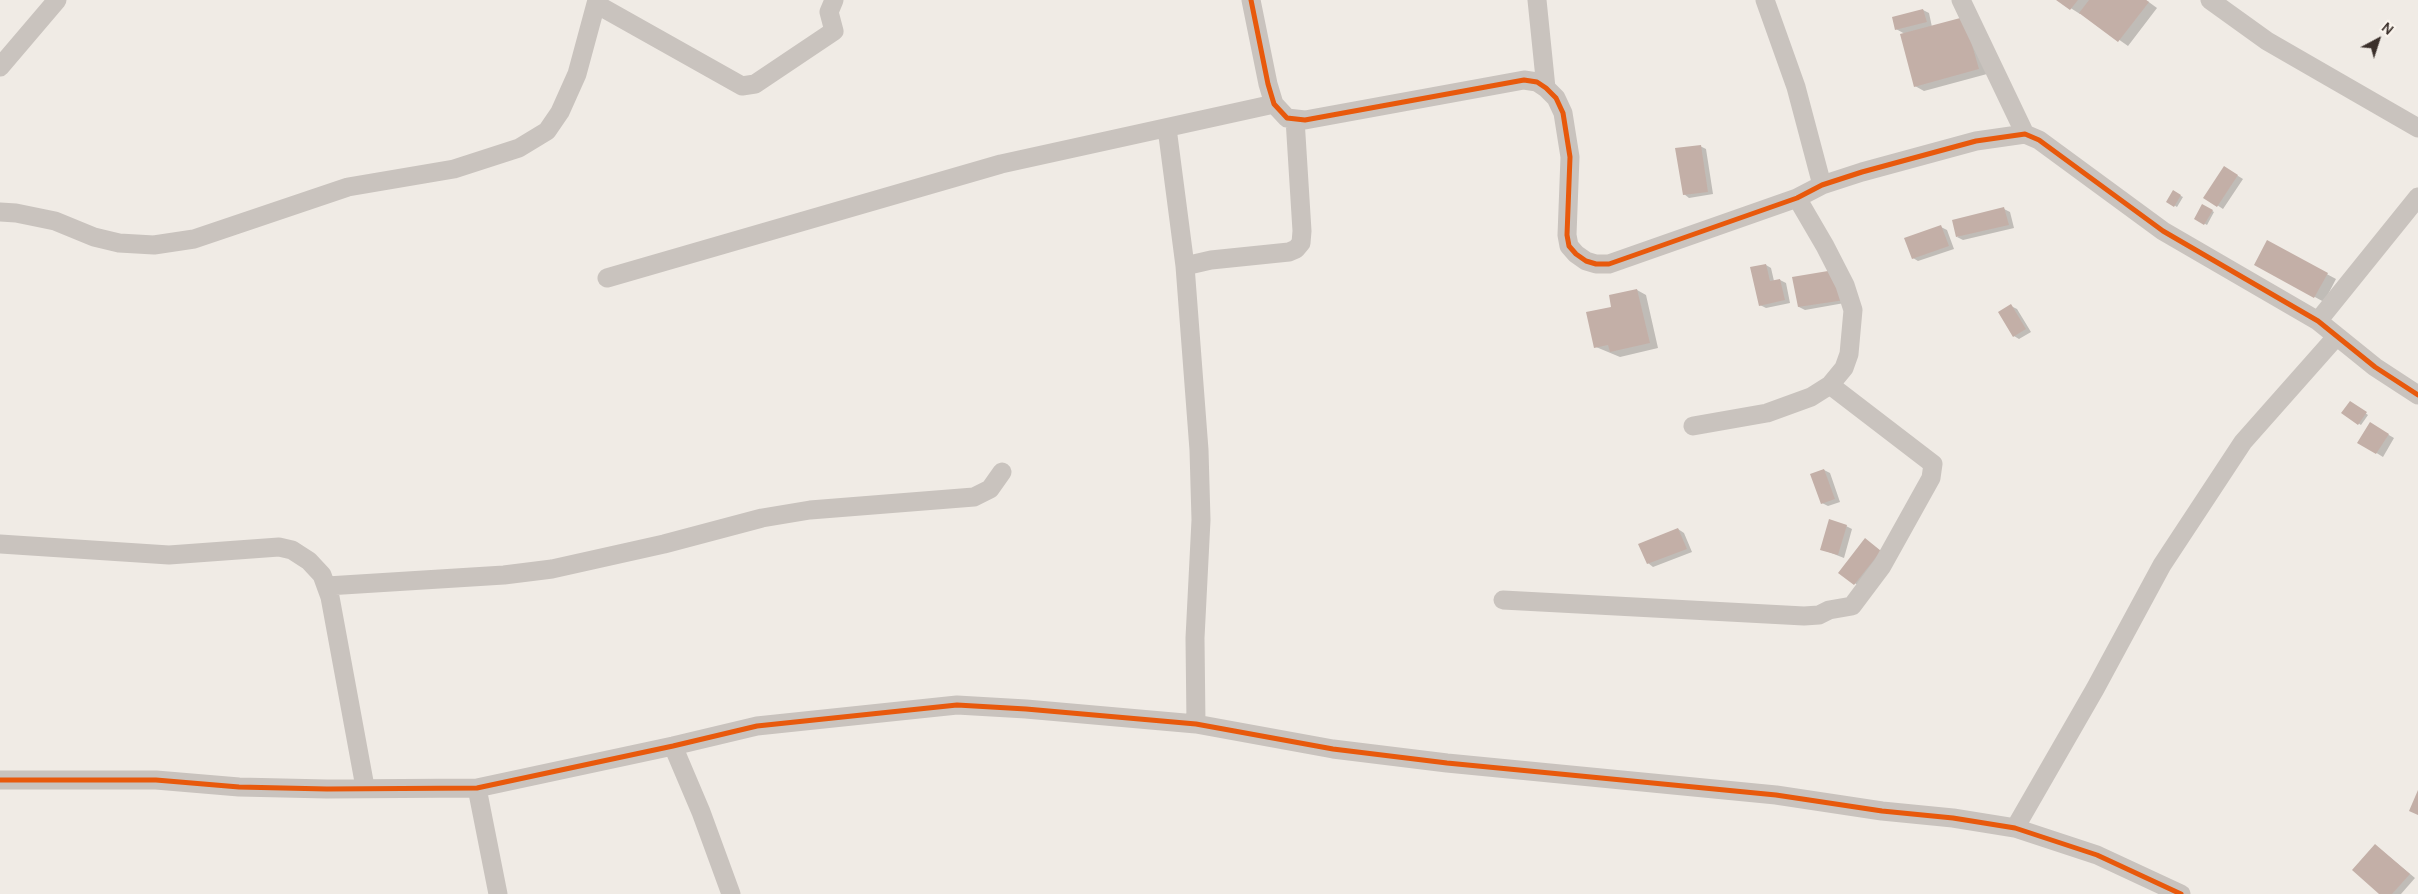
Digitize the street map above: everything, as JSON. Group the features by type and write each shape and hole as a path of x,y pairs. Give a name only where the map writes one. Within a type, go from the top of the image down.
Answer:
{"street":[{"path":"0,67 57,0"},
{"path":"0,212 16,213 55,221 94,237 119,243 154,245 194,239 348,187 454,169 520,148 547,130 560,112 577,74 597,2 742,86 755,84 834,31 829,12 834,0"},
{"path":"1251,0 1268,84 1274,104 1287,118 1305,120 1524,80 1536,82 1546,88 1556,98 1563,113 1570,157 1568,241 1576,254 1586,261 1596,264 1608,264 1797,198 1822,185 1976,141 2025,134 2039,140 2163,231 2318,321 2375,367 2418,395"},
{"path":"1537,0 1546,88"},
{"path":"1765,0 1780,37 1796,87 1822,185"},
{"path":"1961,0 2025,134"},
{"path":"2210,0 2267,41 2418,128"},
{"path":"607,278 1001,164 1274,104"},
{"path":"1185,266 1211,260 1289,252 1301,244 1302,231 1295,119"},
{"path":"1167,128 1185,266 1200,450 1201,520 1196,638 1196,724"},
{"path":"2318,321 2418,197"},
{"path":"1693,426 1767,413 1811,397 1830,386 1844,368 1849,354 1853,310 1846,285 1826,246 1797,198"},
{"path":"2015,828 2095,690 2173,548 2242,442 2336,337"},
{"path":"1503,600 1804,616 1818,615 1829,610 1852,606 1882,566 1931,478 1933,464 1830,386"},
{"path":"327,586 504,575 552,569 664,544 762,518 810,510 974,496 990,489 1002,472"},
{"path":"0,544 169,555 279,547 292,550 309,561 322,574 327,586 345,665 365,787"},
{"path":"0,780 156,780 239,788 477,788 673,746 756,726 957,705 1098,713 1196,724 1333,749 1466,765 1776,795 2015,828 2097,855 2181,894"},
{"path":"673,746 731,894"},
{"path":"477,788 498,894"}],"building":[{"path":"2056,0 2078,0 2070,10"},
{"path":"2089,0 2146,0 2149,2 2118,42 2079,13"},
{"path":"1923,9 1927,22 1895,30 1892,17"},
{"path":"1964,17 1979,69 1914,87 1900,34"},
{"path":"1701,145 1708,192 1683,195 1675,148"},
{"path":"2224,166 2238,175 2217,207 2203,198"},
{"path":"2173,190 2181,195 2174,207 2166,202"},
{"path":"2202,204 2213,210 2204,225 2194,219"},
{"path":"2004,207 2009,225 1956,237 1952,220"},
{"path":"1941,225 1949,246 1912,259 1904,238"},
{"path":"2267,240 2328,273 2314,298 2254,265"},
{"path":"1766,264 1770,281 1780,279 1785,300 1759,306 1750,267"},
{"path":"1840,269 1845,300 1798,307 1792,277"},
{"path":"1637,289 1650,343 1610,352 1608,345 1594,348 1586,312 1611,307 1609,295"},
{"path":"2011,304 2026,329 2013,337 1998,312"},
{"path":"2350,401 2367,412 2358,425 2341,413"},
{"path":"2370,422 2389,434 2376,454 2357,443"},
{"path":"1824,469 1835,499 1821,504 1810,474"},
{"path":"1829,519 1847,525 1838,555 1820,550"},
{"path":"1678,528 1687,549 1647,564 1638,544"},
{"path":"1865,538 1881,551 1854,585 1838,573"},
{"path":"2418,790 2418,815 2409,811"},
{"path":"2375,844 2410,874 2392,894 2379,894 2352,870"}],"cycle path":[{"path":"1251,0 1268,84 1274,104 1287,118 1305,120 1524,80 1537,82 1546,88 1556,98 1563,113 1570,157 1567,235 1569,246 1586,261 1596,264 1609,264 1797,198 1822,185 1862,172 1976,141 2025,134 2039,140 2163,231 2318,321 2375,367 2418,395"},
{"path":"0,780 156,780 239,787 327,789 477,788 757,726 957,705 1196,724 1333,749 1447,763 1776,795 1882,811 1953,818 2015,828 2097,855 2181,894"}]}
